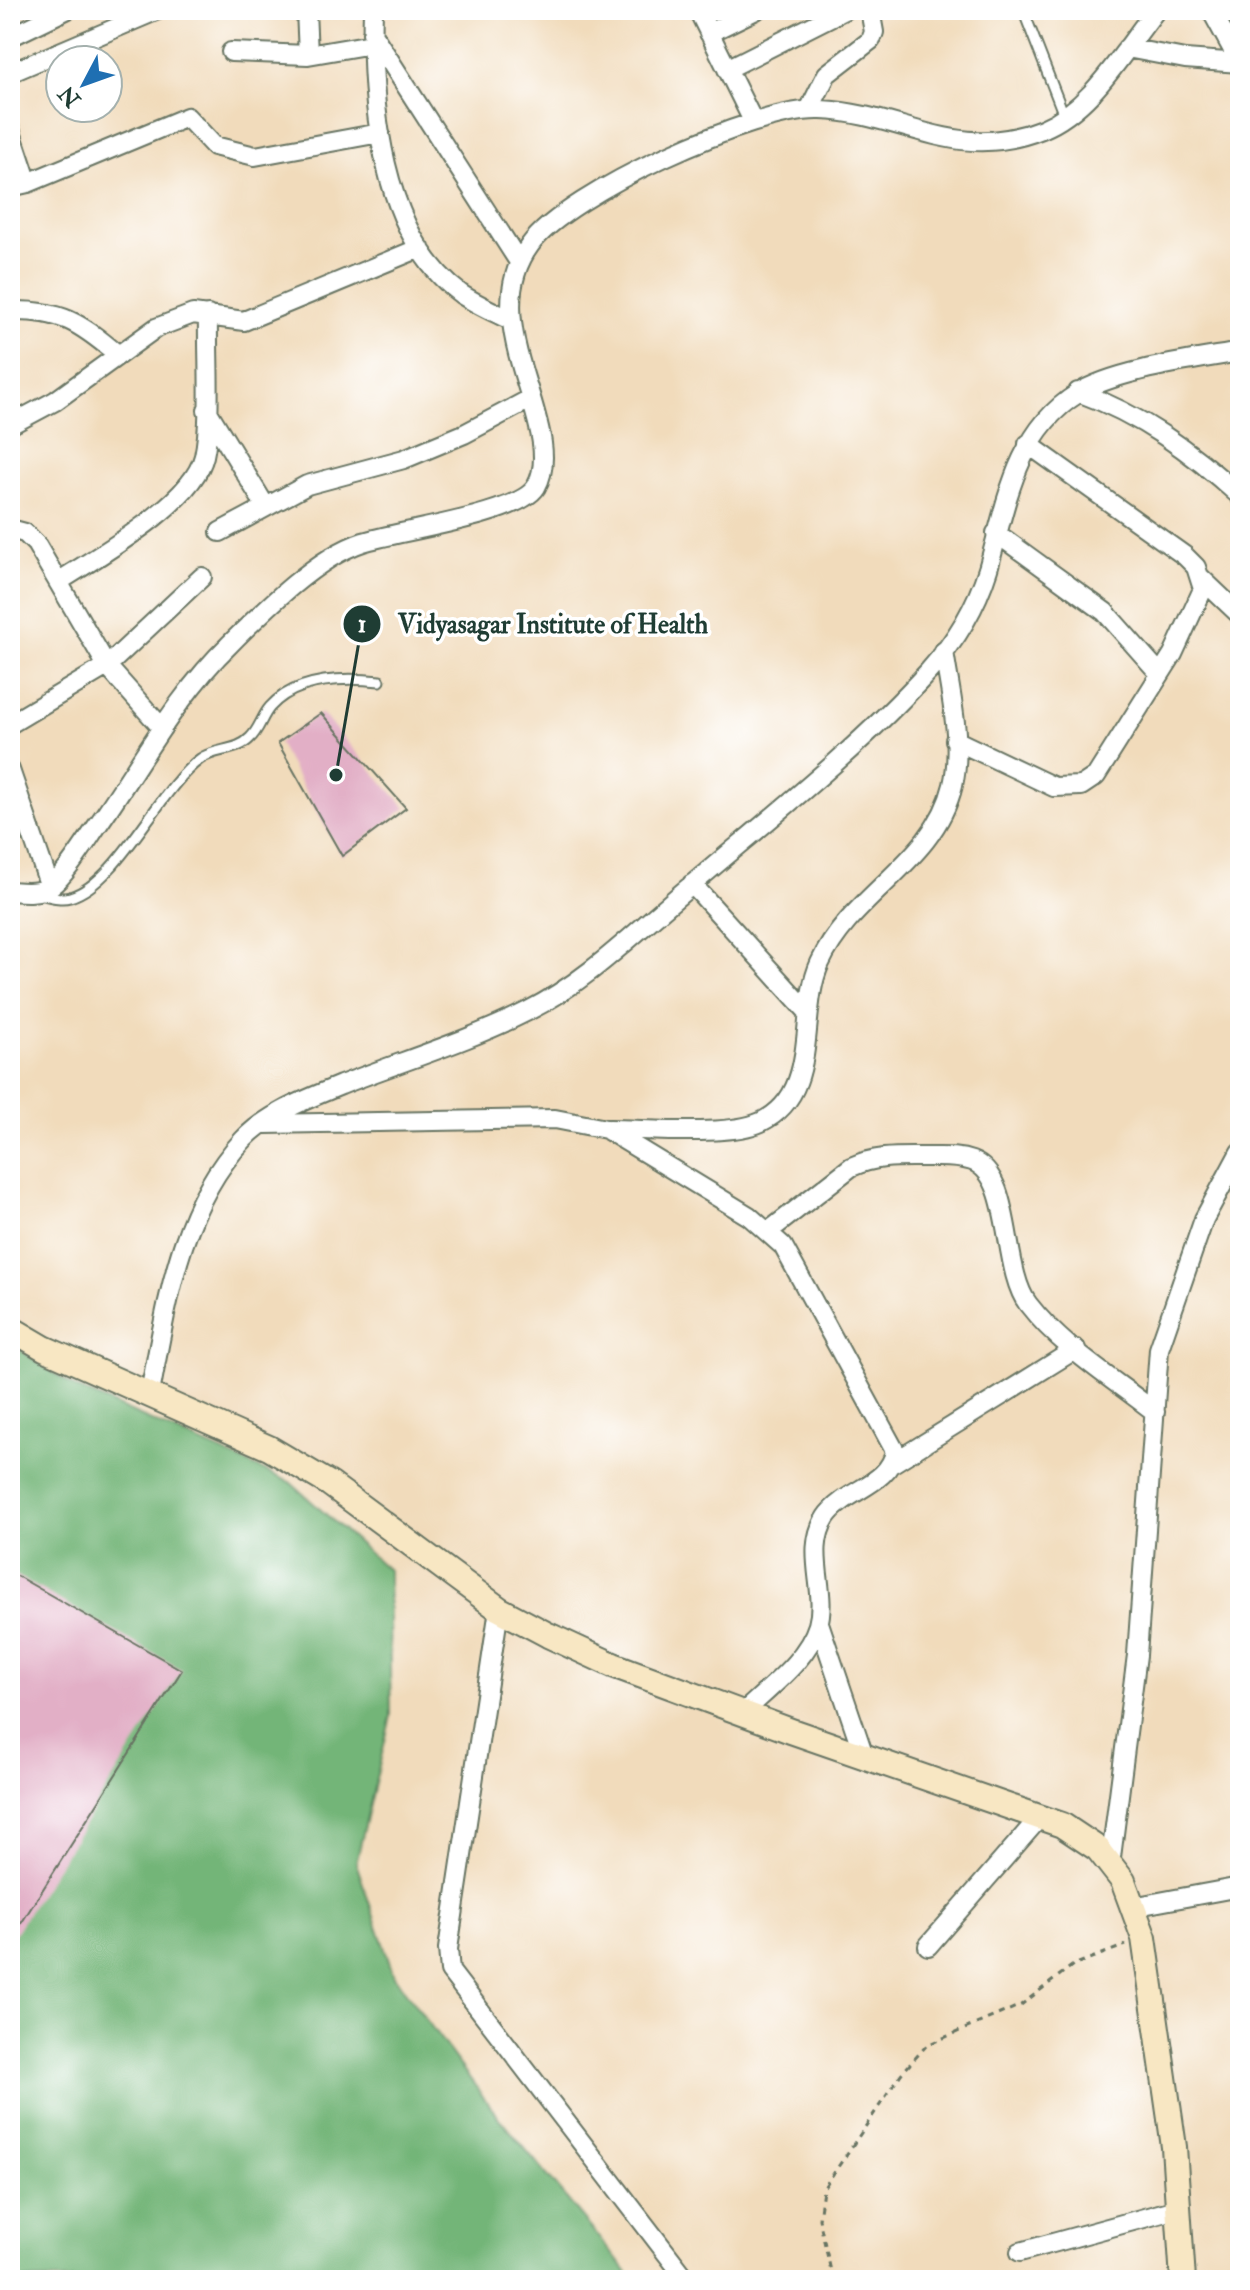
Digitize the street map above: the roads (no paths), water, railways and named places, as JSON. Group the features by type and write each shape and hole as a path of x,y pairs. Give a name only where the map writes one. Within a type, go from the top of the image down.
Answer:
{"main road":[{"path":"10,1328 44,1348 269,1448 330,1484 499,1609 613,1665 1062,1825 1098,1849 1123,1881 1144,1938 1174,2147 1183,2280"}],"street":[{"path":"10,37 66,10"},
{"path":"10,73 158,10"},
{"path":"306,10 308,55"},
{"path":"373,10 372,87 380,133 393,185 420,248 438,272 462,294 510,320"},
{"path":"698,10 753,121"},
{"path":"709,33 756,10"},
{"path":"727,69 844,10"},
{"path":"809,110 827,74 871,40 874,32 870,10"},
{"path":"10,891 41,890 88,839 205,668 324,564 356,544 482,514 514,504 533,493 541,476 541,446 510,320 511,286 519,262 532,241 558,217 670,154 786,111 824,110 970,144 1023,136 1065,118 1156,10"},
{"path":"1211,10 1240,63"},
{"path":"231,52 308,55 372,38"},
{"path":"372,38 519,262"},
{"path":"1127,48 1185,59 1240,63"},
{"path":"10,129 19,185 187,117 214,146 255,156 380,133"},
{"path":"10,425 55,401 156,328 193,314 244,321 420,248"},
{"path":"10,311 55,314 80,323 117,354"},
{"path":"58,582 140,527 194,480 204,456 208,315"},
{"path":"150,1393 181,1246 211,1183 244,1138 293,1104 528,1011 580,978 853,744 944,651 964,626 987,571 996,533 1028,444 1052,414 1078,392 1133,373 1240,352"},
{"path":"1078,392 1143,420 1187,451 1240,496"},
{"path":"220,532 307,485 432,448 530,399"},
{"path":"206,409 266,507"},
{"path":"1028,444 1185,556 1201,578 1240,615"},
{"path":"10,529 25,533 36,544 107,666 162,728"},
{"path":"996,533 1105,612 1160,674"},
{"path":"10,724 107,666 202,577"},
{"path":"955,740 1054,787 1081,786 1096,776 1160,674 1203,589 1201,578"},
{"path":"265,1124 555,1119 606,1129 732,1129 760,1122 778,1110 794,1089 804,1063 809,992 833,939 933,832 953,784 955,740 944,651"},
{"path":"10,770 41,890"},
{"path":"692,884 808,1012"},
{"path":"606,1129 769,1231 783,1246 890,1436 895,1451 893,1463"},
{"path":"1110,1865 1137,1655 1159,1349 1168,1313 1204,1219 1240,1152"},
{"path":"769,1231 843,1172 865,1160 953,1157 974,1161 989,1174 997,1189 1017,1284 1028,1304 1076,1349 1155,1412"},
{"path":"864,1756 819,1623 816,1552 827,1515 893,1463 1076,1349"},
{"path":"499,1609 448,1949 450,1971 687,2280"},
{"path":"743,1713 801,1655 819,1623"},
{"path":"928,1946 1040,1817"},
{"path":"1132,1907 1240,1887"},
{"path":"1020,2252 1177,2209"}],"lane":[{"path":"1023,10 1065,118"},
{"path":"41,890 68,898 91,885 190,768 214,751 251,738 271,707 283,695 327,681 380,681"}],"place":[{"name":"Vidyasagar Institute of Health","path":"336,775"}]}
